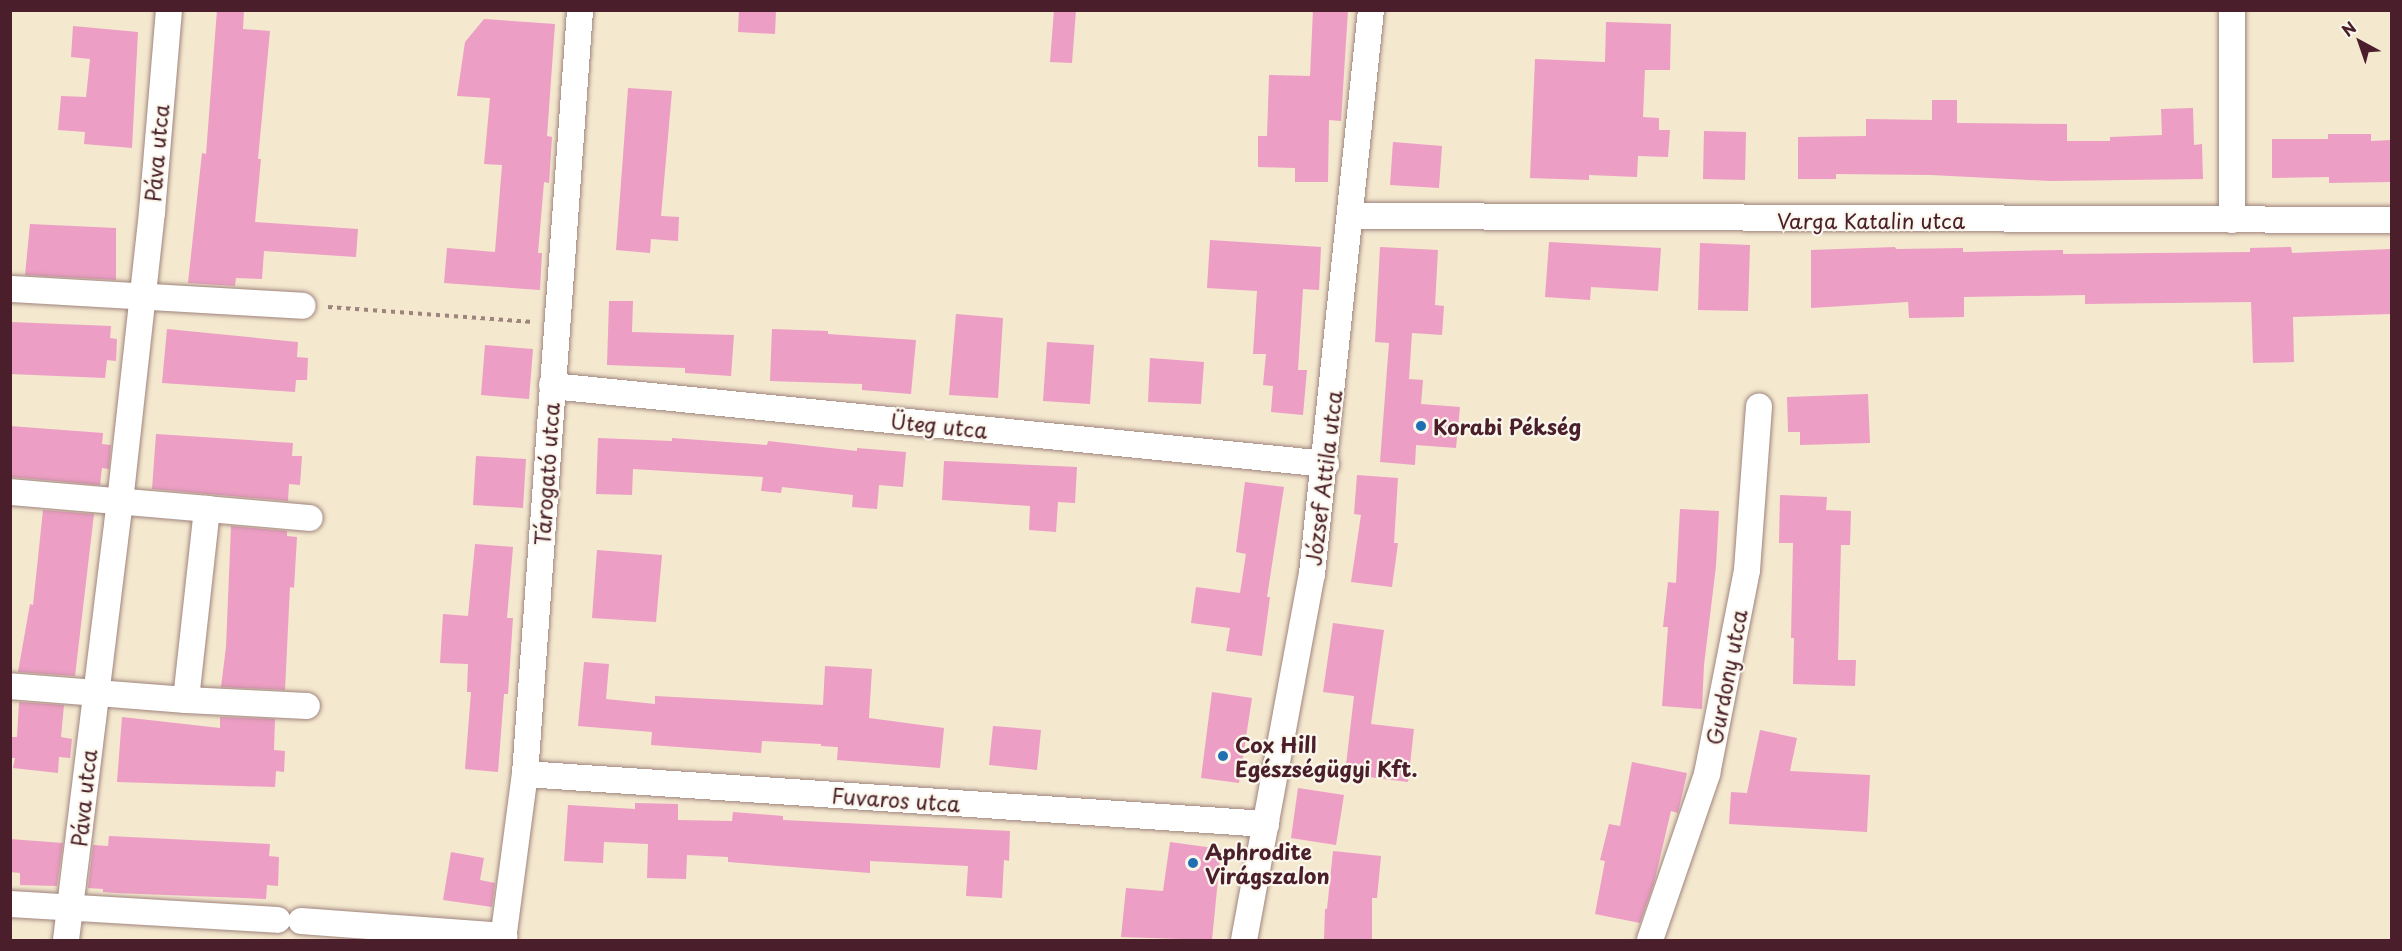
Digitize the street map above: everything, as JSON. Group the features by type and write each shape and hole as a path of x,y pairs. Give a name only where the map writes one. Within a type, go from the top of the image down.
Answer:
{"street":[{"name":"Páva utca","path":"66,940 120,502 169,10"},
{"name":"Tárogató utca","path":"71,905 503,938 525,774 580,10"},
{"name":"József Attila utca","path":"1244,940 1312,574 1326,464 1371,10"},
{"path":"2232,10 2232,220"},
{"name":"Varga Katalin utca","path":"1351,216 2391,220"},
{"path":"12,289 303,306"},
{"name":"Üteg utca","path":"552,386 1326,464"},
{"name":"Gurdony utca","path":"1650,940 1707,774 1747,570 1759,406"},
{"path":"10,492 310,518"},
{"path":"186,700 207,508"},
{"path":"10,686 186,700 308,706"},
{"name":"Fuvaros utca","path":"525,774 1266,824"},
{"path":"10,904 71,905"}],"path":[{"path":"303,306 557,324"}],"building":[{"path":"217,10 244,10 243,29 270,31 258,159 261,159 255,222 358,229 356,257 264,251 262,279 236,278 235,286 188,283 202,153 206,154"},
{"path":"739,10 776,10 775,34 738,32"},
{"path":"1054,10 1076,10 1072,63 1050,62"},
{"path":"1313,10 1348,10 1341,121 1329,120 1328,182 1295,182 1295,168 1258,167 1258,136 1267,136 1269,75 1310,76"},
{"path":"484,19 555,24 547,136 552,137 549,183 544,182 538,253 542,253 540,290 444,283 447,248 495,252 502,165 484,164 490,98 457,96 465,42"},
{"path":"1606,22 1671,24 1670,70 1645,70 1643,117 1659,118 1659,130 1670,130 1668,157 1638,156 1637,177 1589,175 1589,180 1530,178 1535,59 1605,62"},
{"path":"73,26 138,32 132,148 84,144 85,132 58,130 61,96 86,97 90,59 71,57"},
{"path":"628,88 672,91 661,216 679,217 678,241 651,239 650,253 616,250"},
{"path":"1932,100 1957,100 1957,123 2067,124 2067,141 2110,141 2110,137 2162,135 2161,109 2193,108 2194,145 2202,144 2203,179 2050,181 1931,175 1836,174 1836,179 1798,179 1798,137 1866,136 1866,119 1932,120"},
{"path":"1704,131 1746,132 1745,180 1703,179"},
{"path":"2328,134 2371,134 2371,141 2391,140 2391,182 2329,183 2329,177 2272,178 2272,139 2328,139"},
{"path":"1393,142 1442,146 1439,188 1390,185"},
{"path":"30,224 116,228 116,280 25,275"},
{"path":"1210,240 1321,247 1319,290 1303,289 1298,370 1307,370 1303,415 1271,412 1273,386 1263,385 1266,354 1253,354 1257,291 1207,288"},
{"path":"1549,242 1661,248 1658,291 1591,287 1590,300 1545,297"},
{"path":"1700,243 1750,245 1748,311 1698,310"},
{"path":"1380,247 1438,250 1435,305 1444,306 1442,335 1412,333 1409,379 1423,380 1421,404 1460,407 1456,448 1416,445 1415,465 1380,462 1389,343 1375,342"},
{"path":"1895,247 1896,249 1963,248 1963,252 2063,250 2063,254 2250,252 2250,248 2291,247 2292,253 2391,249 2391,314 2293,317 2294,362 2253,363 2251,302 2085,304 2085,295 1964,297 1964,317 1909,318 1908,302 1811,308 1811,250"},
{"path":"609,301 633,301 632,332 734,335 731,376 685,373 685,368 607,365"},
{"path":"956,314 1003,318 998,398 949,395"},
{"path":"10,322 111,326 110,338 117,339 116,361 107,360 105,378 10,374"},
{"path":"167,329 298,342 297,357 308,358 307,380 296,380 295,392 162,383"},
{"path":"772,329 828,331 828,334 916,340 911,394 862,390 862,384 770,381"},
{"path":"1047,342 1094,345 1090,404 1043,401"},
{"path":"485,345 533,349 529,399 481,395"},
{"path":"1150,358 1204,362 1201,404 1148,402"},
{"path":"1868,394 1870,443 1800,445 1800,432 1788,432 1787,397"},
{"path":"10,426 103,433 102,444 111,445 109,469 102,468 100,485 10,477"},
{"path":"156,434 293,443 292,456 302,456 300,485 289,484 288,501 152,489"},
{"path":"598,438 672,441 672,438 767,445 768,441 857,451 857,448 906,452 903,487 879,485 877,509 852,507 853,495 782,487 781,493 761,491 763,477 633,469 632,495 596,494"},
{"path":"476,456 526,459 523,508 473,505"},
{"path":"944,461 1077,467 1075,503 1058,502 1056,532 1029,530 1030,506 942,500"},
{"path":"1357,475 1398,478 1394,543 1398,543 1392,587 1351,582 1361,515 1354,514"},
{"path":"1245,482 1284,487 1267,597 1270,597 1262,656 1226,651 1230,628 1191,623 1196,587 1240,593 1246,554 1236,552"},
{"path":"1780,495 1827,497 1826,510 1851,511 1850,545 1841,545 1838,660 1856,660 1855,686 1793,684 1794,638 1791,638 1793,543 1779,543"},
{"path":"1680,509 1719,511 1702,709 1662,706 1668,627 1663,627 1668,582 1676,583"},
{"path":"43,510 94,514 75,676 18,672 30,604 33,605"},
{"path":"231,526 287,531 287,536 297,537 294,588 290,587 285,690 221,687 226,647"},
{"path":"475,544 513,547 507,618 513,618 508,694 504,694 498,772 465,769 471,692 467,692 468,664 440,663 443,614 468,616"},
{"path":"597,550 662,555 656,622 592,618"},
{"path":"1333,623 1384,630 1371,724 1414,729 1408,782 1345,774 1354,696 1323,692"},
{"path":"584,662 609,664 606,699 655,704 655,696 823,705 825,666 872,669 869,718 944,728 940,768 837,760 838,747 821,746 821,744 762,741 761,753 651,745 652,732 578,726"},
{"path":"1212,692 1252,698 1239,783 1201,778"},
{"path":"19,702 64,705 61,737 72,739 70,758 59,757 58,773 13,768 15,758 10,758 10,737 17,737"},
{"path":"122,717 220,728 220,717 275,719 274,750 285,751 284,772 276,771 275,787 117,782"},
{"path":"993,726 1041,730 1037,770 989,765"},
{"path":"1760,730 1797,738 1790,771 1870,775 1867,832 1729,824 1731,792 1747,793"},
{"path":"1632,762 1687,773 1678,813 1671,811 1654,883 1640,923 1595,914 1605,861 1600,860 1609,824 1620,826"},
{"path":"1298,788 1344,795 1336,845 1291,838"},
{"path":"635,803 678,804 678,820 732,821 733,812 783,816 783,820 1010,831 1009,861 1004,860 1002,898 966,896 968,866 870,861 870,873 728,862 728,857 687,855 686,879 647,878 648,844 604,842 603,863 564,861 568,805 635,809"},
{"path":"109,836 270,844 269,856 279,857 278,886 267,885 266,899 116,893 88,888 93,845 108,846"},
{"path":"10,839 63,843 57,886 20,885 20,873 10,872"},
{"path":"1170,842 1221,849 1212,940 1121,937 1126,888 1163,891"},
{"path":"1333,851 1381,856 1377,898 1372,898 1372,940 1324,940 1325,909 1327,909"},
{"path":"451,852 484,858 480,880 495,883 492,907 443,900"}],"place":[{"name":"Korabi Pékség","path":"1421,426"},
{"name":"Cox Hill Egészségügyi Kft.","path":"1223,756"},
{"name":"Aphrodite Virágszalon","path":"1193,863"}]}
